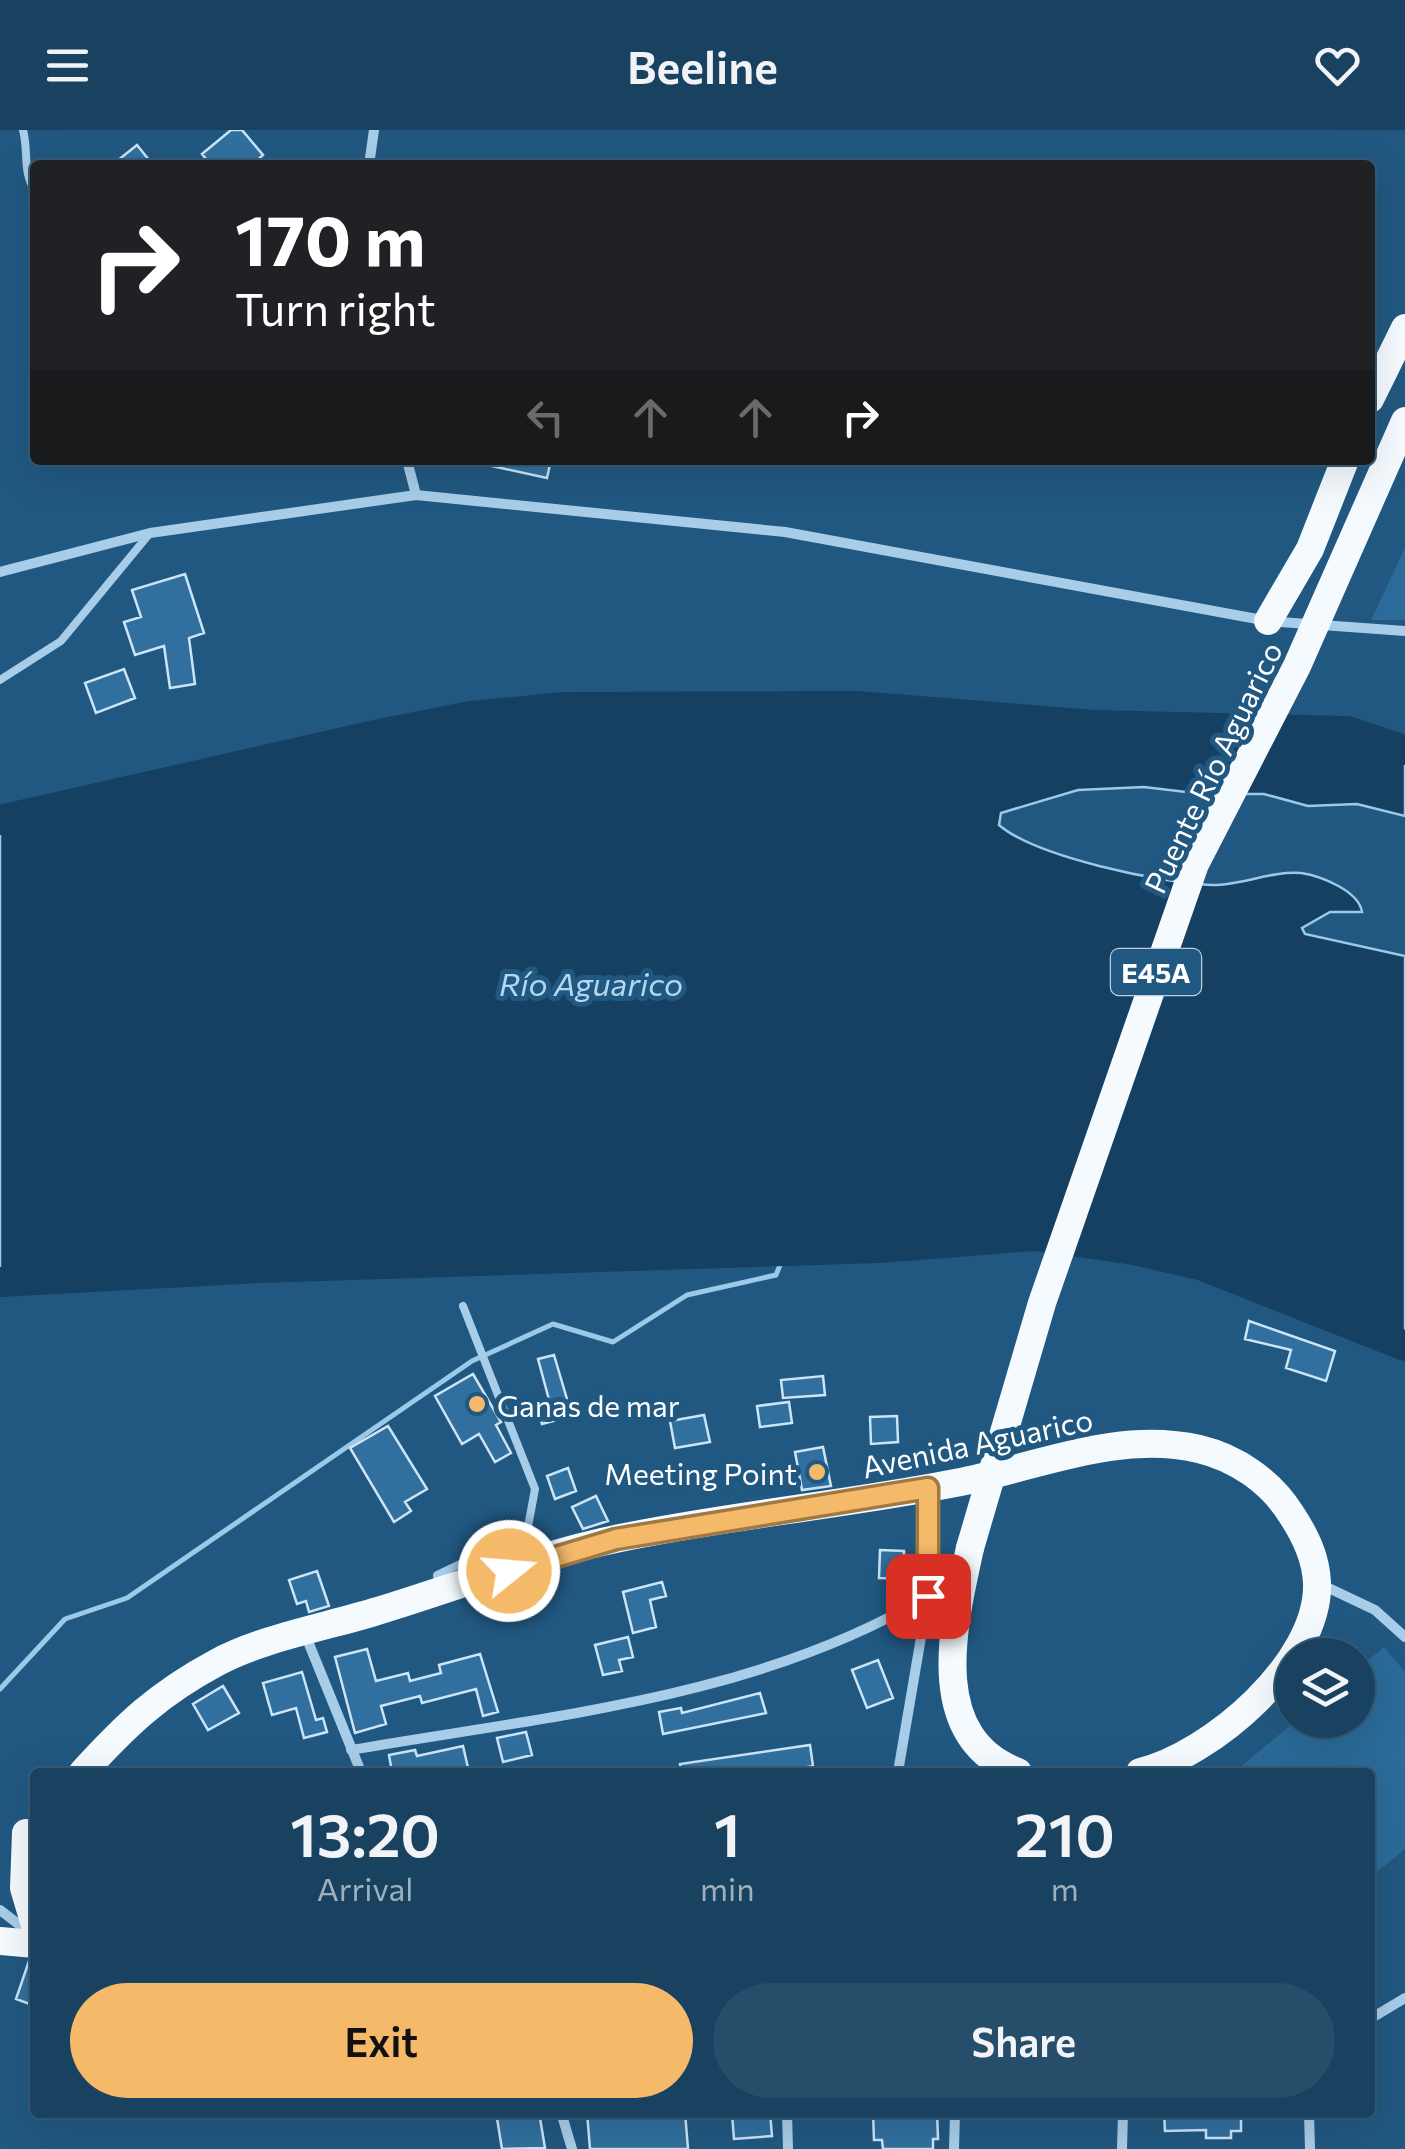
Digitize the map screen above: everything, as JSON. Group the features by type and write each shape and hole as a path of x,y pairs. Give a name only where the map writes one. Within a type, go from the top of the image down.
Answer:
{"highway":[{"path":"1375,389 1405,328"},
{"name":"Puente Río Aguarico","path":"1006,1768 973,1734 951,1690 952,1628 970,1548 1042,1303 1195,864 1297,666 1405,421"},
{"path":"1268,621 1310,549 1343,465"},
{"name":"Avenida Aguarico","path":"87,1768 141,1709 219,1660 616,1539 928,1488 1090,1450 1132,1444 1199,1449 1242,1467 1277,1491 1308,1540 1317,1583"},
{"path":"1150,1768 1186,1754 1261,1695 1304,1635 1317,1583"},
{"path":"0,1862 30,1830"},
{"path":"30,1837 24,1888 30,1908"},
{"path":"0,1941 30,1940"}],"street":[{"path":"370,160 374,130"},
{"path":"408,465 416,495"},
{"path":"0,572 150,532 416,495 786,532 1268,621 1405,631"},
{"path":"899,1768 928,1596 928,1488"},
{"path":"1317,1583 1375,1610 1405,1636"},
{"path":"351,1750 656,1696 793,1662 878,1626 928,1596"},
{"path":"305,1634 359,1768"},
{"path":"0,1910 30,1936"},
{"path":"1375,2015 1405,1998"},
{"path":"563,2118 572,2149"},
{"path":"787,2118 788,2149"},
{"path":"954,2149 955,2118"},
{"path":"1122,2149 1123,2118"},
{"path":"1309,2118 1310,2149"}],"lane":[{"path":"23,130 28,148 25,176 30,184"},
{"path":"0,680 61,642 150,532"},
{"path":"438,1593 438,1575 527,1532 535,1490 463,1306"}],"shaded area":[{"path":"1405,548 1405,620 1371,620"},
{"path":"1384,1647 1405,1672 1405,1849 1375,1874 1375,1768 1239,1768 1275,1738 1375,1738 1375,1655"}],"water":[{"name":"Río Aguarico","path":"857,706 1095,725 1347,731 1405,750 1405,816 1357,804 1308,806 1264,794 1203,794 1144,787 1078,790 1001,813 999,825 1017,837 1069,858 1162,879 1211,885 1290,873 1319,877 1347,891 1362,912 1330,912 1302,928 1305,934 1405,956 1405,1346 1203,1266 1134,1250 1035,1236 880,1248 259,1268 0,1282 0,820 471,716 565,707"}],"building":[{"path":"231,130 242,130 263,155 258,160 207,160 202,154"},
{"path":"137,145 149,160 118,160"},
{"path":"492,465 550,465 547,478"},
{"path":"185,574 204,633 189,638 195,684 170,688 164,646 135,655 124,622 141,617 132,590"},
{"path":"124,669 135,698 96,713 85,683"},
{"path":"1249,1321 1335,1351 1326,1381 1286,1368 1291,1350 1245,1339"},
{"path":"554,1355 572,1416 542,1424 538,1410 551,1407 538,1359"},
{"path":"473,1374 501,1422 496,1425 511,1453 495,1462 479,1434 462,1444 435,1396"},
{"path":"823,1376 825,1395 783,1398 781,1380"},
{"path":"789,1402 792,1423 760,1427 757,1406"},
{"path":"704,1415 710,1442 675,1448 670,1421"},
{"path":"897,1416 898,1442 871,1444 870,1417"},
{"path":"388,1426 427,1489 405,1502 411,1511 394,1522 350,1448"},
{"path":"823,1447 831,1486 802,1490 795,1452"},
{"path":"568,1468 576,1491 555,1499 547,1476"},
{"path":"596,1496 608,1521 583,1529 572,1507"},
{"path":"880,1550 904,1551 903,1579 879,1578"},
{"path":"317,1571 329,1606 309,1612 306,1601 297,1604 289,1580"},
{"path":"662,1582 666,1596 650,1600 656,1627 633,1633 623,1592"},
{"path":"628,1637 633,1657 619,1660 622,1671 603,1675 595,1645"},
{"path":"367,1649 376,1681 408,1673 410,1681 441,1673 439,1665 480,1654 498,1712 483,1716 476,1689 422,1703 420,1696 381,1706 386,1724 355,1733 335,1657"},
{"path":"878,1660 893,1698 867,1708 852,1670"},
{"path":"302,1672 316,1720 323,1718 327,1732 304,1738 296,1708 272,1715 263,1683"},
{"path":"223,1686 239,1713 208,1730 193,1704"},
{"path":"760,1693 766,1713 663,1734 659,1712 681,1708 682,1713"},
{"path":"526,1732 532,1755 503,1762 497,1738"},
{"path":"810,1745 813,1766 680,1768 680,1764"},
{"path":"463,1746 468,1768 391,1768 389,1755 415,1750 417,1756"},
{"path":"29,1961 30,1961 30,2004 16,1999"},
{"path":"497,2118 540,2118 545,2148 502,2149"},
{"path":"587,2118 685,2118 688,2149 590,2149"},
{"path":"732,2118 770,2118 772,2136 734,2139"},
{"path":"873,2118 937,2118 938,2139 933,2139 933,2149 883,2149 882,2140 874,2140"},
{"path":"1164,2118 1241,2118 1241,2131 1231,2131 1231,2138 1206,2138 1206,2130 1165,2131"}],"waterway":[{"path":"0,820 384,733 471,716 565,707 857,706 1095,725 1347,731 1405,750"},
{"path":"0,1282 259,1268 880,1248 1035,1236 1134,1250 1203,1266 1405,1346"},
{"path":"0,1689 65,1619 127,1598 472,1361 553,1324 613,1342 687,1295 776,1275 786,1250"}],"place":[{"name":"Ganas de mar","path":"477,1404"},
{"name":"Meeting Point","path":"817,1472"}],"route":[{"path":"509,1571 616,1539 928,1488 928,1596"}]}
